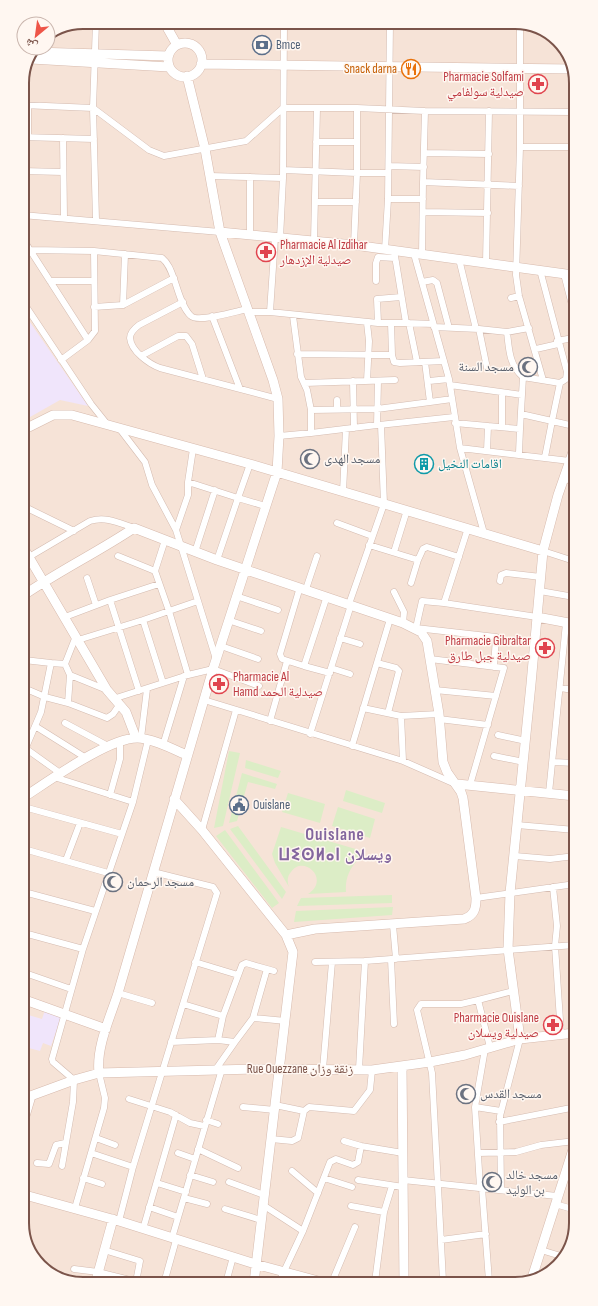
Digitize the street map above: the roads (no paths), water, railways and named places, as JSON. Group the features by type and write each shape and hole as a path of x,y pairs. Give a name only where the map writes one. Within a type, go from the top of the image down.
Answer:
{"street":[{"path":"96,29 93,108 96,220"},
{"path":"168,29 177,44"},
{"path":"270,312 283,178 284,29"},
{"path":"390,29 388,199 391,253 417,362"},
{"path":"520,29 520,147 516,279 536,349 543,380"},
{"path":"56,55 169,67 177,74 187,76 196,72 201,61 197,48 188,43 177,44 168,56 169,67"},
{"path":"35,59 94,59 168,56"},
{"path":"201,61 389,63 567,69"},
{"path":"519,66 565,64"},
{"path":"75,1208 101,1123 105,1098 98,1064 106,1029 118,993 214,665 277,472 279,436 278,399 220,232 205,149 187,76"},
{"path":"29,105 93,108 149,150 160,156 169,156 246,141 283,108 569,112"},
{"path":"314,241 317,108"},
{"path":"354,245 358,108"},
{"path":"425,111 423,212 418,254 422,282 450,382 460,448 484,533"},
{"path":"486,263 489,111"},
{"path":"29,138 94,138"},
{"path":"63,138 64,218"},
{"path":"316,142 357,142"},
{"path":"520,147 569,147"},
{"path":"424,153 489,154"},
{"path":"283,170 357,173 424,167"},
{"path":"29,171 63,172"},
{"path":"210,176 283,178"},
{"path":"250,177 250,234"},
{"path":"423,182 519,186"},
{"path":"388,199 423,199"},
{"path":"315,202 356,202"},
{"path":"423,212 488,213"},
{"path":"29,215 250,234 354,245 391,253 418,254 516,266 569,275"},
{"path":"30,250 94,251 162,258 169,265 183,302 189,315 193,318 248,310 367,323 407,323 449,328 507,332 529,328"},
{"path":"30,250 88,340"},
{"path":"61,360 88,340 96,327 94,307 94,251"},
{"path":"376,281 376,263 378,257 391,253"},
{"path":"123,305 125,254"},
{"path":"459,259 487,368"},
{"path":"507,332 512,362 516,370 523,377 560,383 566,379 567,375 540,270"},
{"path":"94,307 123,305 174,278"},
{"path":"422,282 433,280 438,283 449,328"},
{"path":"50,281 94,281"},
{"path":"511,298 520,296"},
{"path":"378,323 377,299 401,297"},
{"path":"183,302 139,325 134,330 130,338 141,356 151,365 278,399"},
{"path":"29,311 61,360 107,425"},
{"path":"212,316 240,389"},
{"path":"293,316 301,377 311,410 311,433"},
{"path":"367,323 367,381"},
{"path":"391,324 392,355 393,360 396,363 444,361"},
{"path":"141,356 178,336 186,336 192,344 203,379"},
{"path":"536,349 569,340"},
{"path":"297,354 392,355"},
{"path":"425,362 429,381 430,402"},
{"path":"519,454 523,377"},
{"path":"304,383 395,380"},
{"path":"353,381 354,428"},
{"path":"310,734 369,544 384,504 377,409 378,381"},
{"path":"429,381 450,382 522,395"},
{"path":"545,457 560,383"},
{"path":"502,392 502,427"},
{"path":"311,410 338,408 377,409 452,399"},
{"path":"337,400 338,408"},
{"path":"29,427 43,419 62,414 107,425 250,464 569,559"},
{"path":"521,414 569,425"},
{"path":"279,436 379,425 455,420 488,426 520,429"},
{"path":"487,450 488,426"},
{"path":"119,428 145,462 152,485 176,530 198,601 214,665"},
{"path":"343,492 346,429"},
{"path":"460,448 545,457 569,454"},
{"path":"176,530 188,495 188,482 193,449"},
{"path":"501,1190 499,1122 520,1039 508,949 510,893 542,577 542,551 569,463"},
{"path":"217,560 250,464"},
{"path":"564,479 569,480"},
{"path":"188,482 265,506"},
{"path":"195,552 215,490"},
{"path":"29,509 74,531"},
{"path":"394,552 407,510"},
{"path":"142,739 118,701 108,690 30,557 90,521 99,518 108,519 134,528 217,560 327,596 416,628 496,637 494,667"},
{"path":"337,523 372,536"},
{"path":"29,592 44,581 102,550 134,528"},
{"path":"444,603 468,528"},
{"path":"163,745 186,676 169,611 155,571 165,540"},
{"path":"369,544 418,560"},
{"path":"411,583 418,560 423,549 426,547 459,557"},
{"path":"118,556 155,571"},
{"path":"317,556 303,588 280,651 280,656 287,661 304,666 350,674"},
{"path":"500,581 500,575 506,573 542,577"},
{"path":"88,578 96,605"},
{"path":"65,617 159,584"},
{"path":"540,591 569,596"},
{"path":"394,592 404,612 403,623"},
{"path":"236,596 278,610"},
{"path":"304,666 327,596"},
{"path":"110,600 139,691"},
{"path":"77,638 118,628 198,601"},
{"path":"416,628 422,601 444,603 569,623"},
{"path":"352,746 390,618"},
{"path":"143,620 163,683"},
{"path":"228,620 261,631"},
{"path":"286,935 315,929 393,925 464,919 474,913 476,898 463,798 457,784 446,772 443,762 439,717 427,641 421,632 416,628"},
{"path":"549,793 560,688 569,630"},
{"path":"68,703 70,675 65,664 77,638"},
{"path":"340,638 360,644"},
{"path":"221,646 258,659"},
{"path":"430,659 504,668 470,785"},
{"path":"29,661 65,664"},
{"path":"270,721 287,661"},
{"path":"29,734 35,726 41,712 51,663"},
{"path":"377,663 396,668 399,671 388,713"},
{"path":"29,690 106,718 114,714 118,701 139,691 186,676 214,665 259,686"},
{"path":"70,675 108,690"},
{"path":"560,688 569,689"},
{"path":"62,1166 73,1102 74,1080 52,1061 83,949 133,802 147,689"},
{"path":"435,690 496,696"},
{"path":"204,700 310,734 403,761 457,784 569,795"},
{"path":"364,708 401,716 439,717 488,725"},
{"path":"202,830 236,710"},
{"path":"401,716 403,761"},
{"path":"65,723 108,746"},
{"path":"35,726 86,758"},
{"path":"498,735 526,741"},
{"path":"29,794 86,758 120,741 142,739 163,745 187,755"},
{"path":"110,795 120,759 120,741"},
{"path":"29,754 57,775 133,802"},
{"path":"494,756 524,762"},
{"path":"553,762 569,763"},
{"path":"174,799 202,830 286,935 293,952 286,1021 254,1277"},
{"path":"29,808 122,834"},
{"path":"66,860 80,823"},
{"path":"517,825 569,829"},
{"path":"29,850 108,873"},
{"path":"514,856 550,859 569,857"},
{"path":"97,1277 104,1250 116,1220 164,1072 217,893 216,889 153,872"},
{"path":"476,898 569,885"},
{"path":"553,887 557,926 555,946 561,1035"},
{"path":"29,893 95,911"},
{"path":"393,925 394,1024"},
{"path":"29,934 83,949"},
{"path":"315,962 365,961 569,945"},
{"path":"359,1069 365,961"},
{"path":"196,962 238,975"},
{"path":"323,1069 332,962"},
{"path":"165,1277 178,1217 219,1069 235,1042 253,1018 271,970 246,963 242,965 223,1016 218,1040"},
{"path":"29,974 71,989"},
{"path":"444,1277 432,1073 417,1010 419,1005 461,1004 513,991"},
{"path":"118,993 152,1003"},
{"path":"478,1000 488,1048 475,1107 489,1277"},
{"path":"29,1002 106,1029"},
{"path":"183,1004 223,1016"},
{"path":"253,1018 286,1021"},
{"name":"Rue Ouezzane زنقة وزان","path":"29,1097 74,1080 100,1074 219,1069 372,1070 430,1062 520,1039 569,1034"},
{"path":"172,1042 218,1040 235,1042"},
{"path":"402,1067 404,1277"},
{"path":"271,1139 292,1141 298,1138 304,1111 309,1107 354,1111 370,1090 372,1070"},
{"path":"129,1099 176,1115 190,1123 218,1124"},
{"path":"243,1107 304,1111"},
{"path":"475,1107 501,1111"},
{"path":"499,1122 569,1108"},
{"path":"143,1229 176,1115"},
{"path":"96,1138 115,1145"},
{"path":"344,1141 361,1146 403,1153"},
{"path":"478,1153 516,1152 547,1144 569,1141"},
{"path":"37,1163 49,1164 56,1145 65,1142"},
{"path":"282,1277 333,1160 336,1159 354,1165 357,1164 361,1146"},
{"path":"198,1149 238,1168"},
{"path":"91,1153 133,1167"},
{"path":"178,1153 195,1159"},
{"path":"533,1273 569,1161"},
{"path":"292,1171 318,1193"},
{"path":"190,1175 214,1182"},
{"path":"83,1178 102,1184"},
{"path":"324,1178 352,1187"},
{"path":"358,1180 392,1186 403,1183 439,1183 481,1187 556,1200 569,1206"},
{"path":"229,1182 263,1200 303,1231"},
{"path":"157,1183 207,1204"},
{"path":"376,1277 384,1212 392,1186"},
{"path":"29,1196 116,1220 301,1277"},
{"path":"351,1206 384,1212"},
{"path":"150,1208 178,1217"},
{"path":"225,1209 261,1220"},
{"path":"334,1277 354,1227"},
{"path":"441,1240 486,1234"},
{"path":"104,1250 140,1261 139,1277"},
{"path":"541,1250 558,1255"},
{"path":"230,1277 233,1256"},
{"path":"74,1269 98,1272 118,1277"}],"place":[{"name":"Bmce","path":"262,45"},
{"name":"Snack darna","path":"411,69"},
{"name":"Pharmacie Solfami صيدلية سولفامي","path":"538,84"},
{"name":"Pharmacie Al Izdihar صيدلية الإزدهار","path":"266,252"},
{"name":"مسجد السنة","path":"528,367"},
{"name":"مسجد الهدى","path":"310,459"},
{"name":"اقامات النخيل","path":"424,464"},
{"name":"Pharmacie Gibraltar صيدلية جبل طارق","path":"545,648"},
{"name":"Pharmacie Al Hamd صيدلية الحمد","path":"219,684"},
{"name":"Ouislane","path":"239,805"},
{"name":"مسجد الرحمان","path":"113,882"},
{"name":"Pharmacie Ouislane صيدلية ويسلان","path":"553,1025"},
{"name":"مسجد القدس","path":"466,1094"},
{"name":"مسجد خالد بن الوليد","path":"492,1182"}],"district":[{"name":"Ouislane ⵡⵉⵙⵍⴰⵏ ويسلان","path":"335,845"}]}
